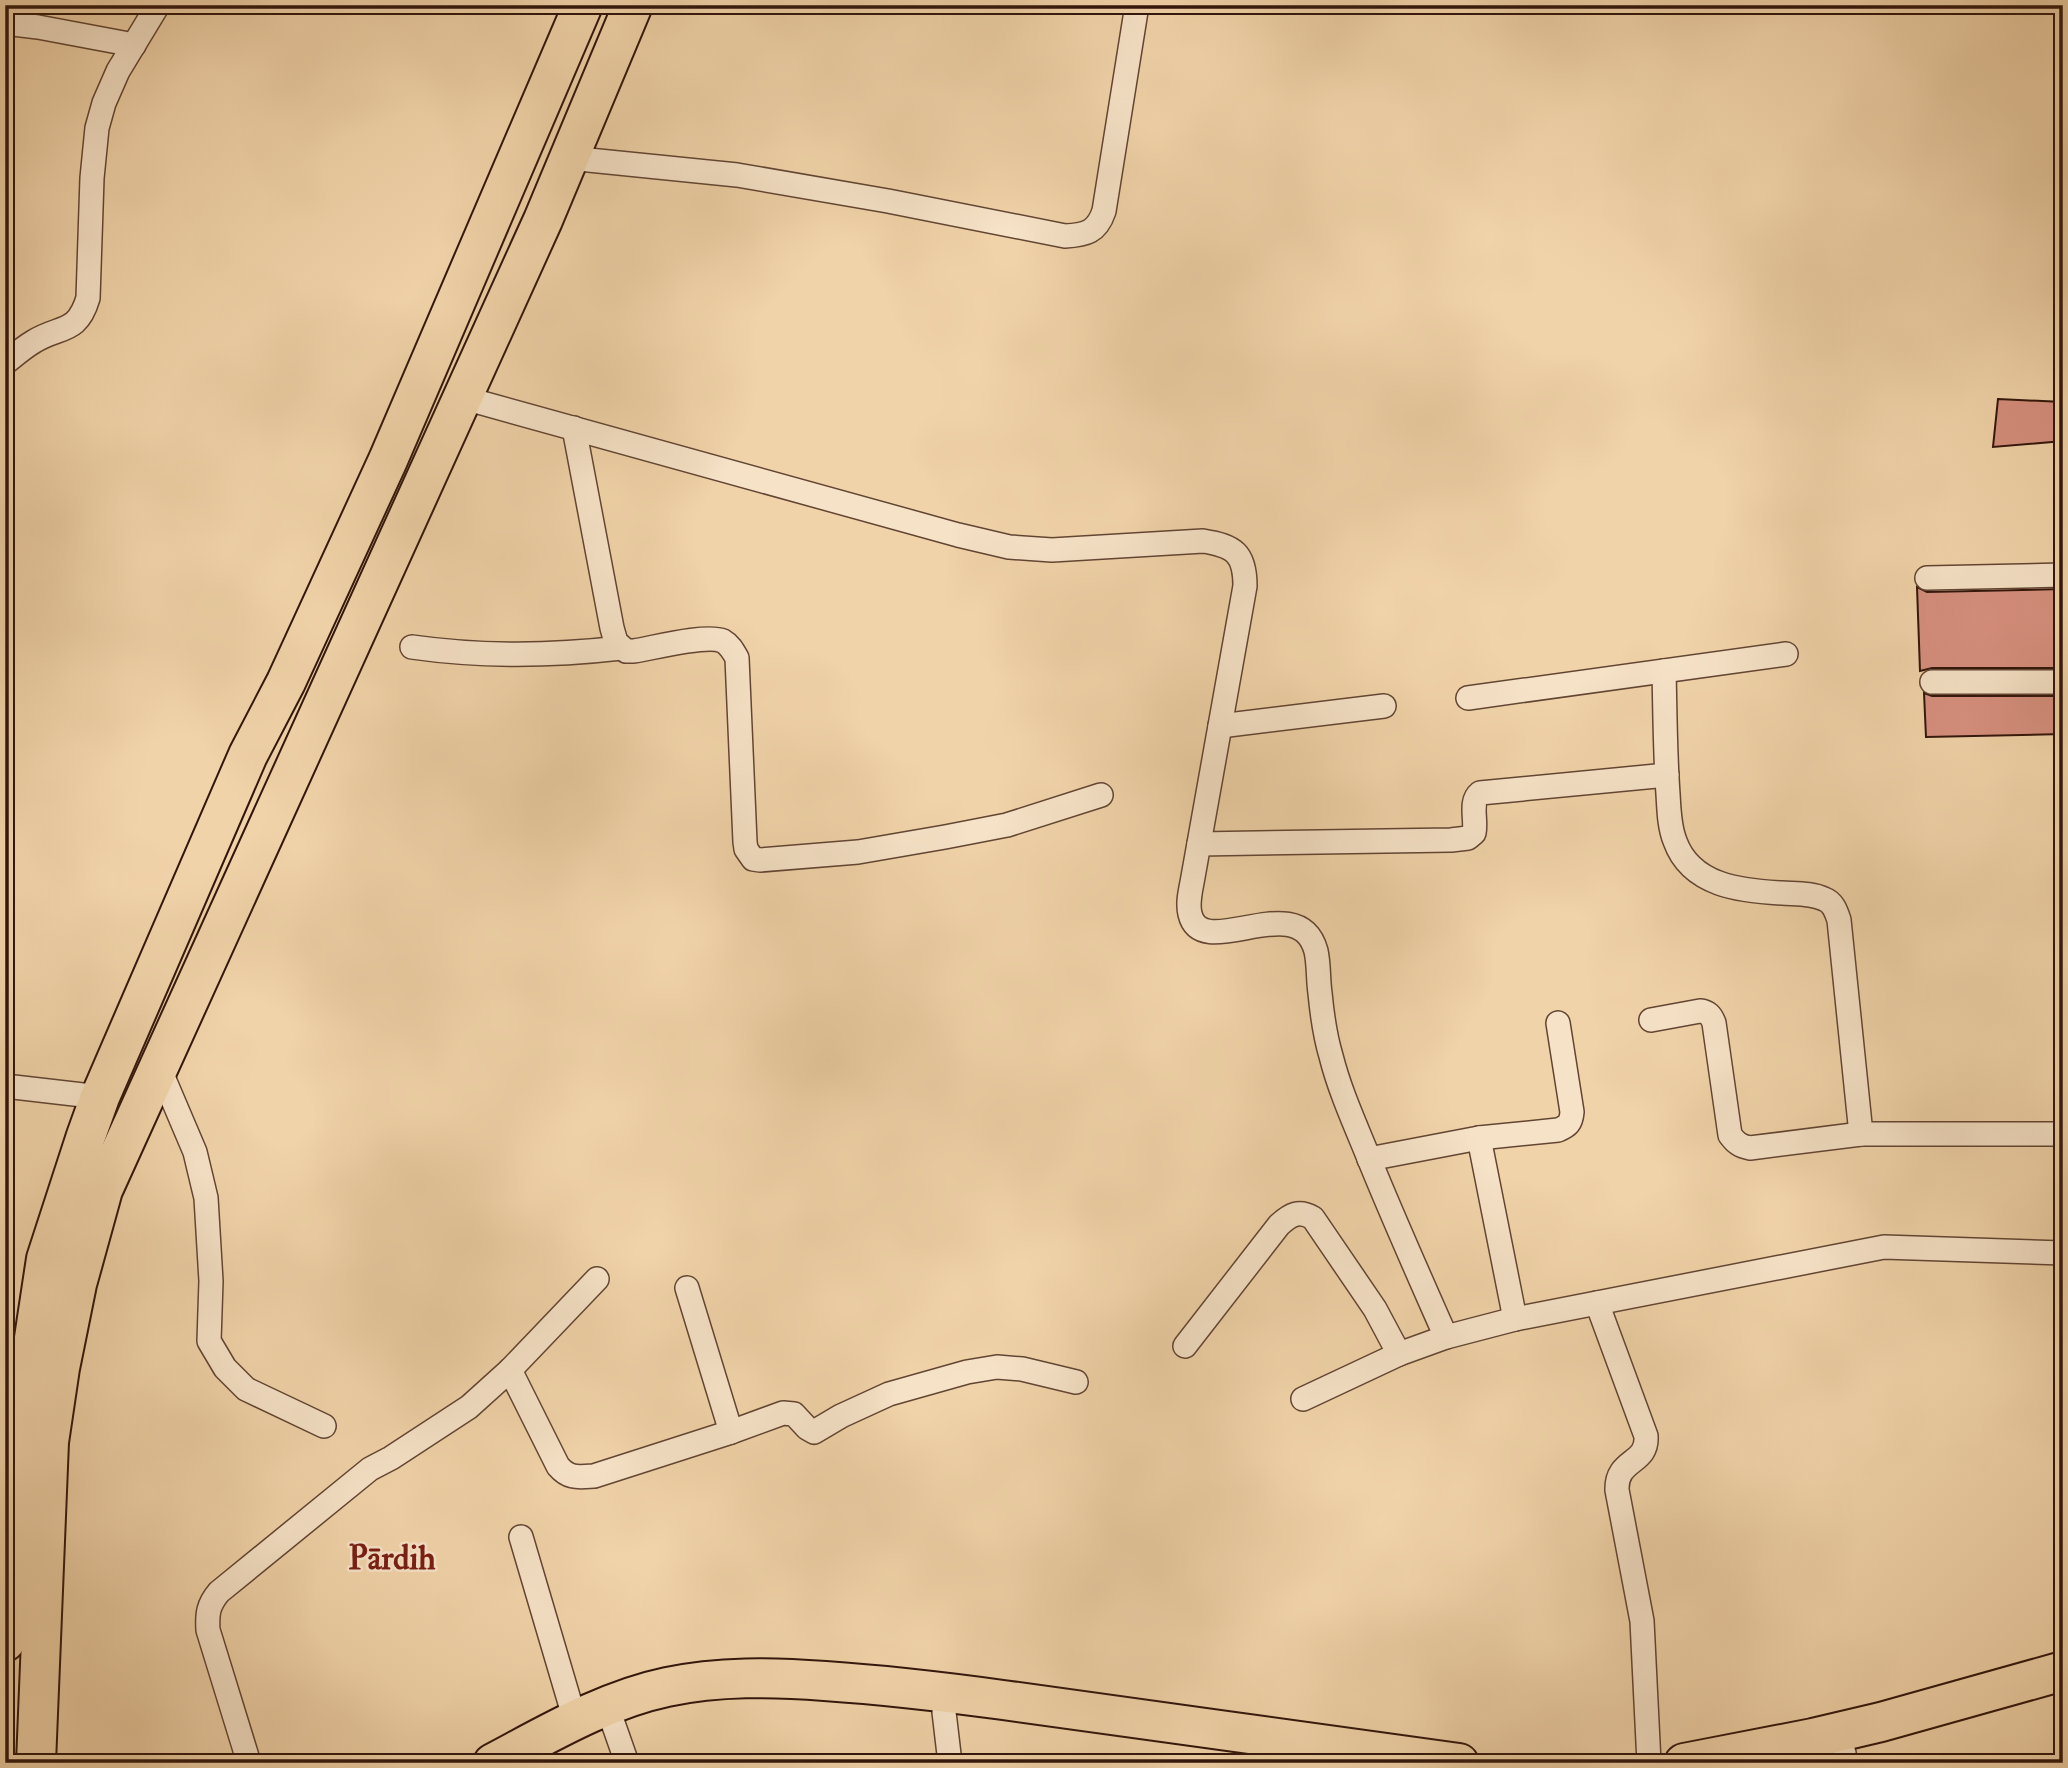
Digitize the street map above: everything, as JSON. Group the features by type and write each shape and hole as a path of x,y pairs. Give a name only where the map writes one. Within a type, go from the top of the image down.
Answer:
{"highway":[{"path":"5,1642 14,1470 46,1259 86,1136 100,1097 248,755 286,682 388,460 583,5"},
{"path":"36,1763 49,1442 77,1284 103,1189 464,398 633,5"},
{"path":"248,755 289,778"},
{"path":"1684,1763 1881,1722 2063,1671"},
{"path":"493,1763 575,1720 625,1699 665,1687 710,1679 792,1679 906,1688 1195,1725 1459,1763"},
{"path":"1792,1763 1845,1758 1909,1737 2063,1694"},
{"path":"532,1763 613,1723 659,1707 693,1699 733,1697 856,1701 1301,1761"}],"street":[{"path":"5,363 34,341 72,326 83,312 88,298 92,178 97,128 118,71 158,5"},
{"path":"569,158 737,175 1065,236 1078,235 1099,225 1104,211 1137,5"},
{"path":"5,23 134,45"},
{"path":"464,398 1009,547 1052,550 1203,541 1222,544 1234,550 1245,569 1245,586 1189,912 1196,926 1203,931 1215,933 1278,922 1302,930 1309,937 1316,950 1321,1008 1331,1057 1347,1107 1446,1336"},
{"path":"574,428 612,628 621,648 634,651 702,639 725,642 737,659 745,842 753,859 858,852 945,837 1007,825 1101,795"},
{"path":"1927,578 2063,575"},
{"path":"412,647 456,653 532,655 621,648"},
{"path":"1468,698 1786,654"},
{"path":"1664,671 1671,822 1683,859 1694,871 1715,883 1748,891 1826,899 1834,906 1839,920 1861,1134"},
{"path":"1931,682 2063,682"},
{"path":"1220,726 1384,706"},
{"path":"1199,844 1468,838 1474,833 1476,826 1474,801 1480,793 1667,775"},
{"path":"1651,1020 1700,1011 1712,1016 1730,1135 1735,1143 1741,1146 1750,1148 1861,1134 2063,1134"},
{"path":"1369,1159 1479,1138 1558,1130 1567,1126 1571,1121 1571,1104 1558,1023"},
{"path":"158,1065 195,1152 206,1198 211,1281 209,1341 225,1368 246,1389 324,1426"},
{"path":"5,1086 100,1097"},
{"path":"1479,1138 1515,1319"},
{"path":"1185,1346 1279,1225 1296,1213 1305,1213 1313,1218 1375,1309 1399,1354"},
{"path":"1303,1399 1399,1354 1446,1336 1515,1319 1884,1247 2063,1253"},
{"path":"249,1763 208,1630 209,1603 370,1469 470,1407 510,1370 597,1279"},
{"path":"687,1288 731,1432"},
{"path":"1597,1303 1646,1436 1643,1453 1621,1471 1616,1479 1642,1621 1649,1763"},
{"path":"510,1370 558,1466 565,1474 577,1477 594,1476 789,1412 814,1432 889,1394 967,1372 997,1367 1022,1369 1076,1382"},
{"path":"521,1537 575,1720"},
{"path":"944,1712 950,1763"},
{"path":"613,1723 627,1763"}],"building":[{"path":"1998,399 2063,402 2063,441 1993,447"},
{"path":"1917,587 1927,592 2063,589 2063,668 1932,668 1920,671"},
{"path":"1924,693 1932,696 2063,696 2063,734 1926,737"}],"district":[{"name":"Pārdih","path":"392,1558"}]}
